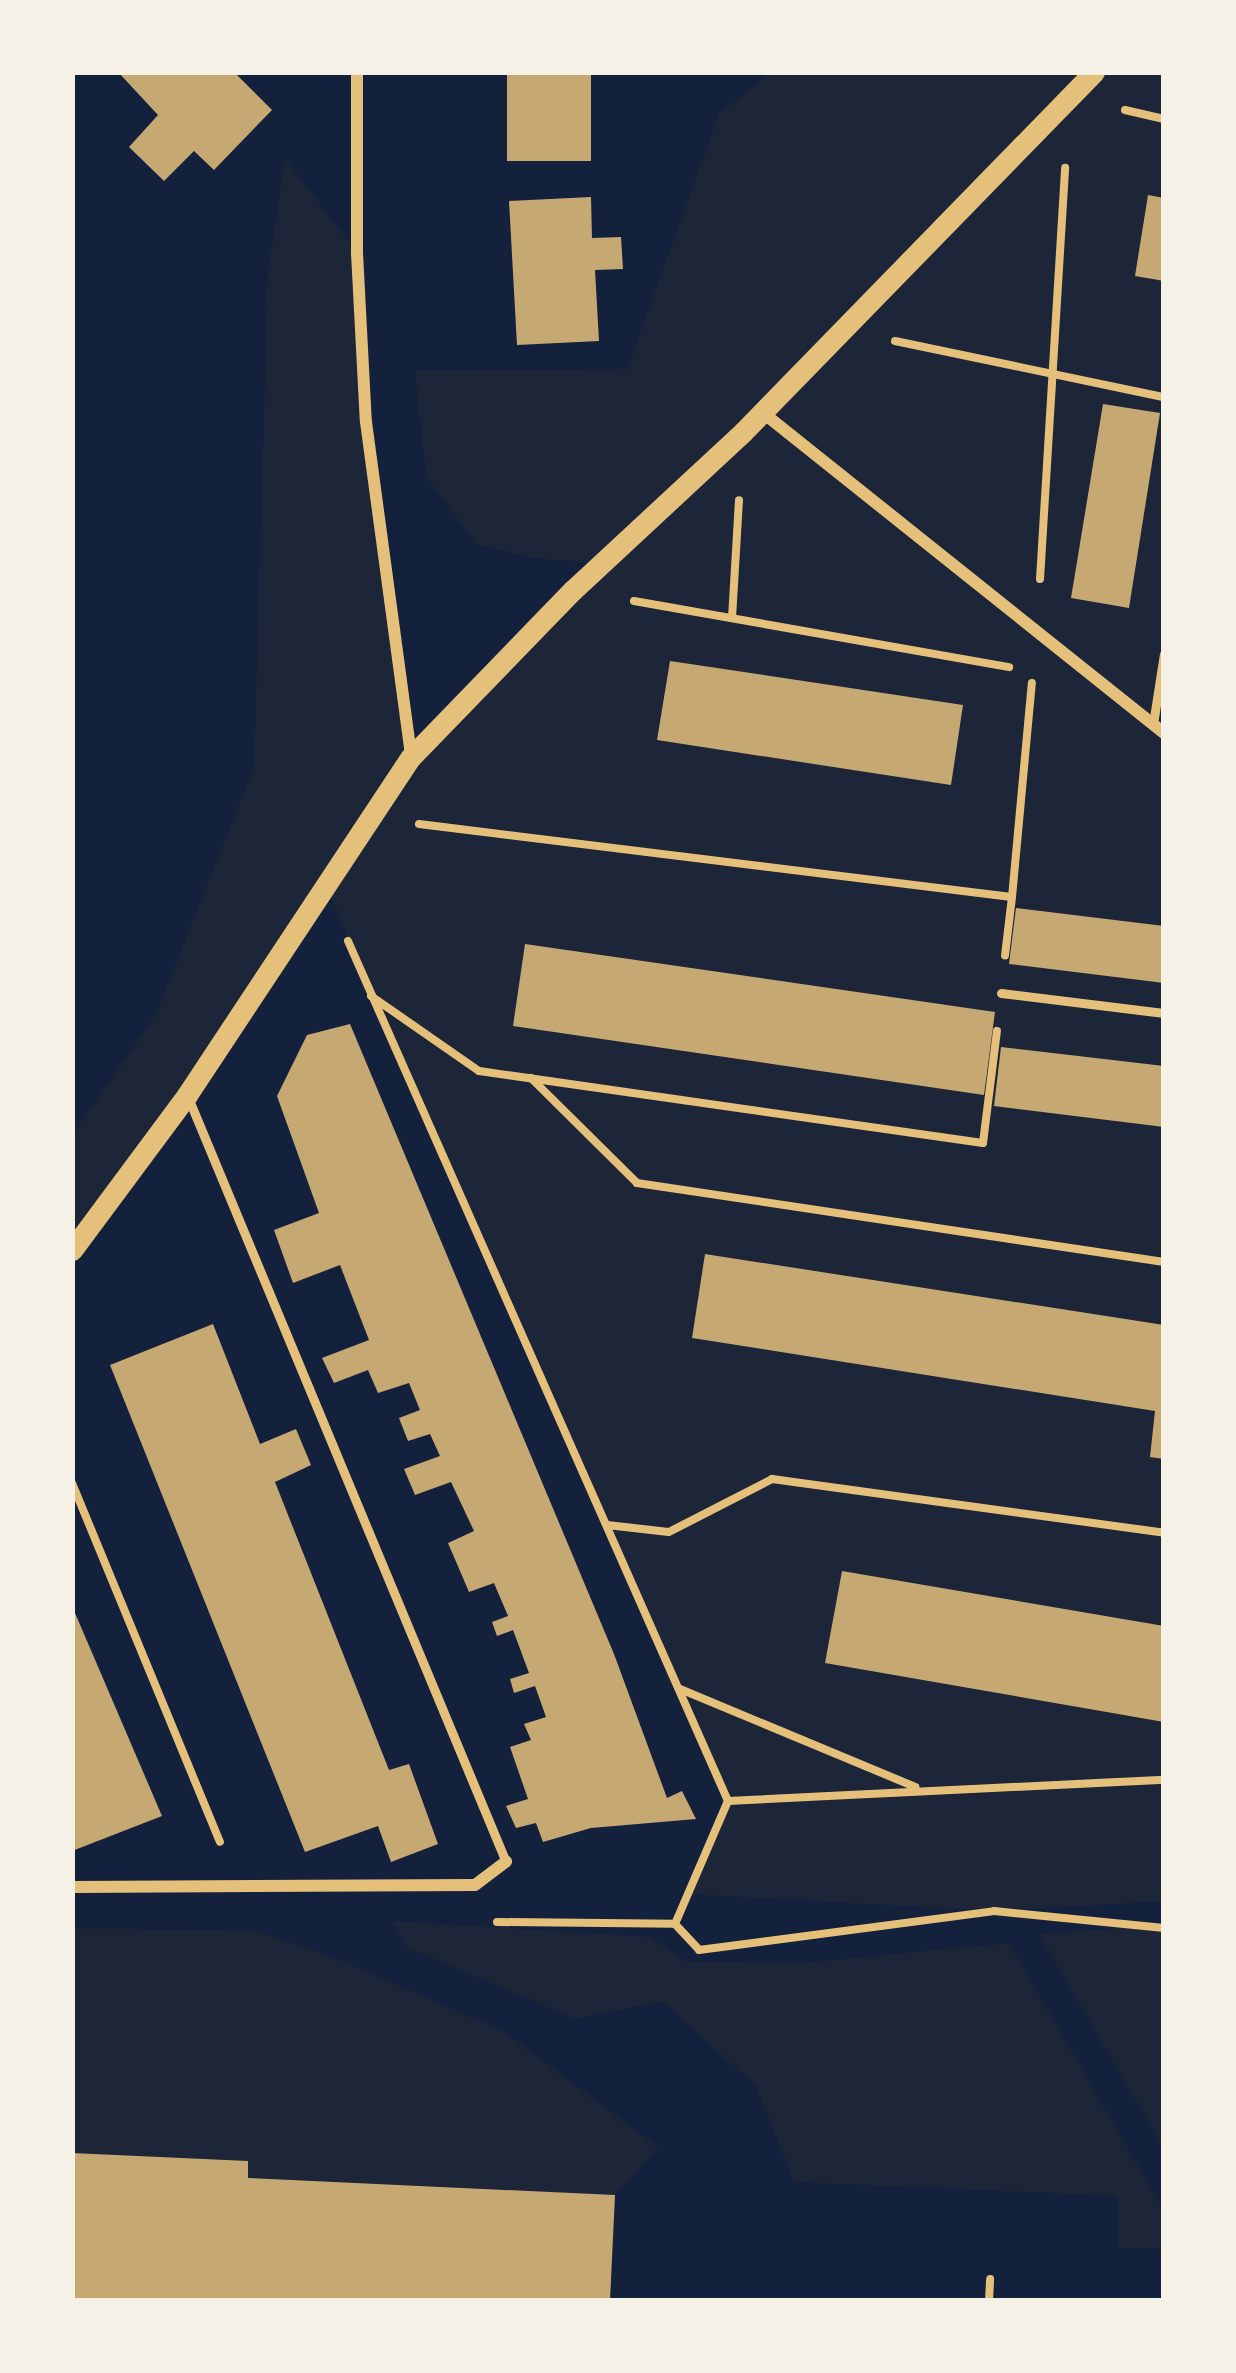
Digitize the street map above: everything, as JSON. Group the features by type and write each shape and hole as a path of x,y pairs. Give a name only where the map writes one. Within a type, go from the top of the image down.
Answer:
{"street":[{"path":"357,72 357,253 366,422 411,757"},
{"path":"72,1250 187,1095 411,757 573,590 743,432 1094,72"},
{"path":"762,412 1037,636 1159,728"},
{"path":"72,1887 475,1885 506,1862"}],"lane":[{"path":"1159,728 1164,654"},
{"path":"1001,993 1164,1013"},
{"path":"187,1095 506,1862"}],"path":[{"path":"1037,636 1069,97 1164,119"},
{"path":"841,330 1164,397"},
{"path":"732,618 743,432"},
{"path":"371,996 479,1071 983,1143 1033,672 573,590"},
{"path":"368,818 1012,897"},
{"path":"325,883 728,1801 675,1924"},
{"path":"532,1078 638,1183 1164,1262"},
{"path":"607,1525 669,1532 772,1479 1164,1533"},
{"path":"72,1483 237,1884"},
{"path":"680,1689 922,1790"},
{"path":"728,1801 1164,1780"},
{"path":"486,1922 675,1924 700,1950 994,1910 1164,1928"},
{"path":"989,2301 990,2279"}],"shaded area":[{"path":"771,72 1164,72 1164,1901 994,1911 688,1894 728,1801 325,884 72,1250 72,1136 155,1016 254,767 268,272 285,158 357,253 366,422 411,755 594,563 533,558 476,544 426,476 415,370 627,369 719,114"},
{"path":"391,1921 650,1937 688,1962 801,1963 1009,1943 1164,2211 1164,2248 1119,2248 1118,2196 794,2182 756,2086 662,2001 576,2019 408,1948"},
{"path":"1164,1925 1164,2149 1039,1934"},
{"path":"72,1928 257,1931 336,1958 503,2031 659,2148 615,2195 248,2178 248,2161 72,2153"}],"building":[{"path":"118,72 234,72 272,110 214,170 194,151 164,181 129,147 158,115"},
{"path":"507,72 591,72 591,161 507,161"},
{"path":"1148,195 1164,198 1164,281 1135,276"},
{"path":"591,197 592,238 621,237 623,269 595,270 599,341 517,345 509,201"},
{"path":"1103,404 1160,413 1129,608 1071,598"},
{"path":"670,661 963,705 951,785 657,740"},
{"path":"1016,908 1164,926 1164,983 1009,964"},
{"path":"525,944 995,1012 984,1095 513,1026"},
{"path":"350,1024 614,1654 667,1798 682,1791 696,1819 591,1828 543,1842 536,1823 516,1828 506,1806 528,1799 510,1747 531,1740 524,1724 546,1717 535,1686 514,1693 510,1679 529,1673 513,1630 497,1636 492,1622 508,1616 494,1583 469,1592 448,1543 474,1531 451,1482 415,1495 404,1469 440,1456 430,1434 408,1441 399,1418 420,1410 409,1383 378,1393 368,1370 334,1383 322,1358 369,1340 340,1265 293,1283 274,1230 319,1213 277,1096 307,1035"},
{"path":"1001,1047 1164,1066 1164,1127 994,1106"},
{"path":"705,1254 1164,1325 1164,1459 1150,1457 1155,1411 692,1338"},
{"path":"213,1324 260,1444 296,1429 311,1465 275,1482 389,1770 409,1764 438,1844 391,1862 378,1826 305,1852 110,1365"},
{"path":"842,1571 1164,1626 1164,1722 825,1663"},
{"path":"72,1606 162,1816 72,1851"},
{"path":"72,2153 248,2161 248,2178 615,2195 610,2301 72,2301"}]}
